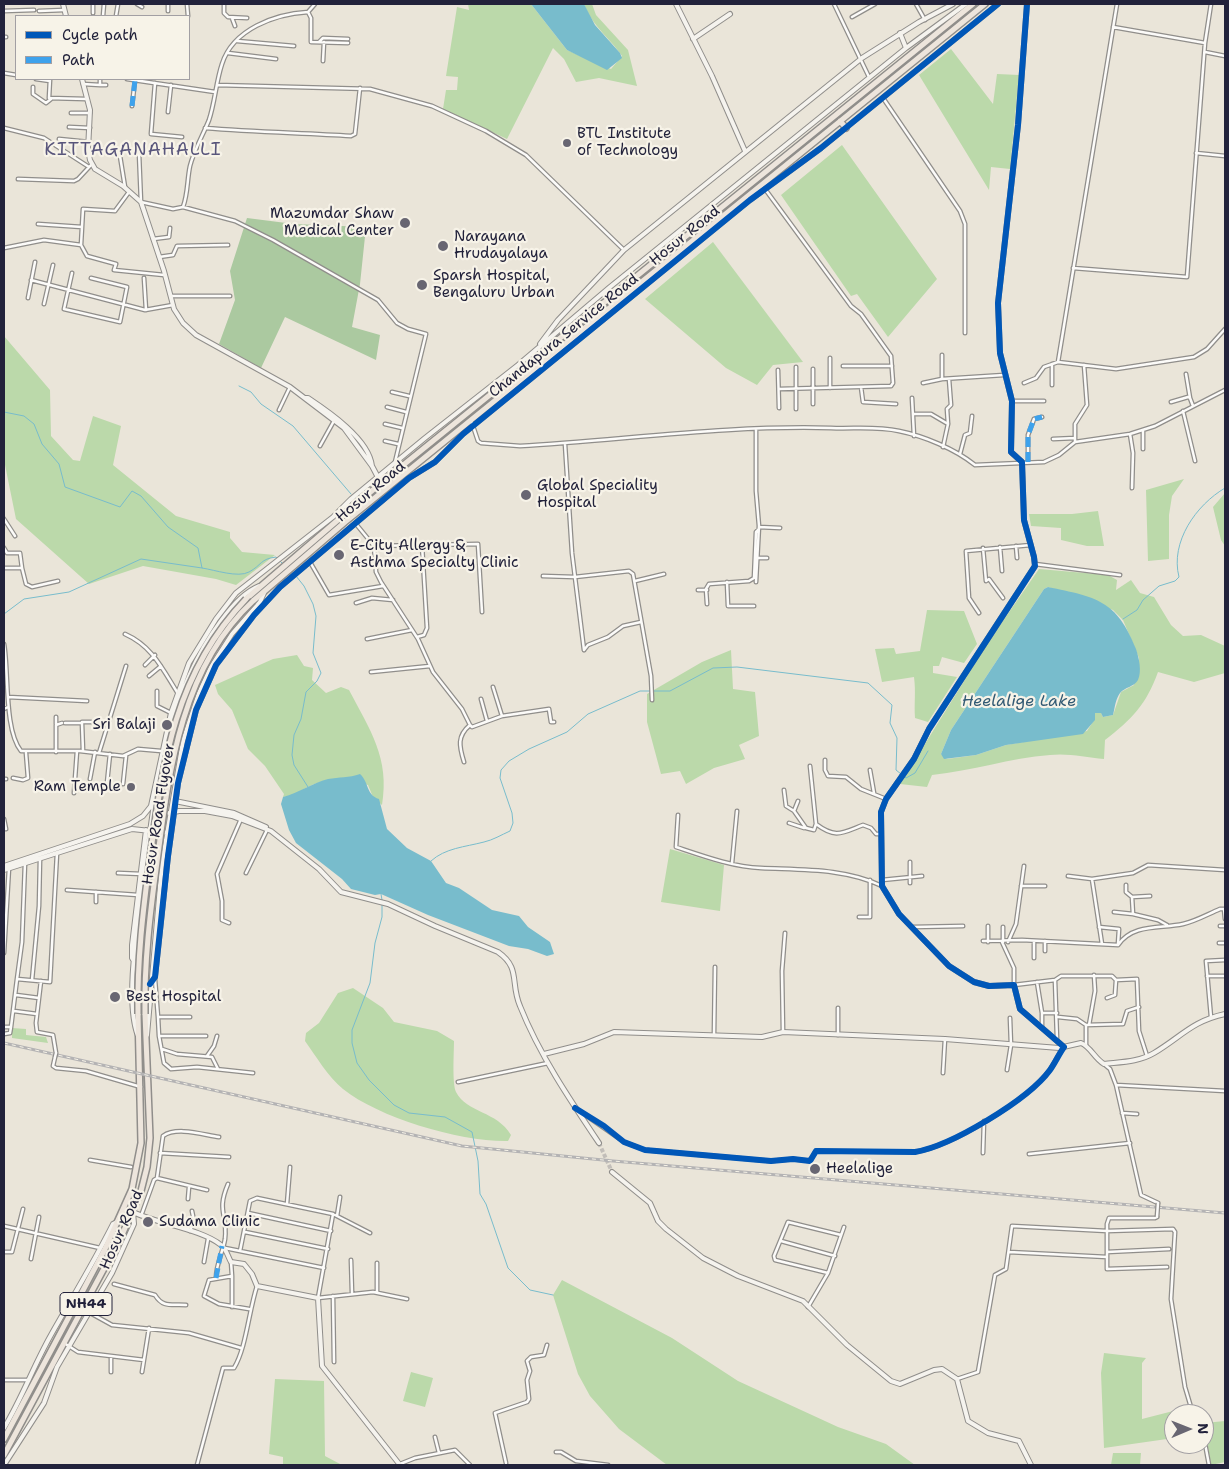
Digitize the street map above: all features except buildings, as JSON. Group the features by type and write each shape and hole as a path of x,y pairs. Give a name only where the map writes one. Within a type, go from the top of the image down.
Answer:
{"highway":[{"name":"Hosur Road","path":"259,586 381,483 973,4"},
{"name":"Hosur Road","path":"265,591 294,565 472,423 985,4"},
{"path":"840,121 848,126"},
{"path":"647,258 652,263"},
{"name":"Hosur Road Flyover","path":"146,1040 138,959 158,799 174,726 201,658 225,621 259,586"},
{"name":"Hosur Road Flyover","path":"138,1038 142,1014 151,907 166,798 176,745 188,705 207,661 238,616 265,591"},
{"name":"Hosur Road","path":"4,1439 120,1220 138,1169 141,1143 141,1087 138,1038"},
{"name":"Hosur Road","path":"4,1455 67,1344 133,1212 145,1177 150,1146 146,1040"}],"street":[{"path":"63,4 66,15"},
{"path":"93,4 93,12"},
{"path":"137,4 142,7"},
{"path":"168,4 168,11"},
{"path":"224,4 226,16 247,18"},
{"path":"183,207 186,200 190,165 205,128 222,62 228,52 237,41 257,26 277,16 308,12 316,4"},
{"path":"676,4 712,76 745,151"},
{"path":"834,4 862,58 870,78"},
{"path":"852,17 875,4"},
{"path":"916,4 932,28"},
{"path":"4,870 130,824 143,816 152,805 177,692 205,635 236,593 333,517 395,462 906,48 966,4"},
{"name":"Chandapura Service Road","path":"173,801 192,724 210,676 225,652 254,615 292,577 409,478 435,462 472,423 848,126 998,4"},
{"path":"1027,4 1018,125 998,303 1000,353 1012,401 1011,452 1022,462 1024,520 1035,564 1031,573 987,636 929,728 914,760 886,799 881,812 881,880 882,886 899,914 949,966 974,982 989,986 1014,985 1054,980 1061,976 1094,975 1112,976 1116,980 1137,979 1139,1031 1146,1056"},
{"path":"1058,362 1116,4"},
{"path":"1073,268 1187,277 1204,52 1210,4"},
{"path":"539,346 558,320 624,250 745,151 862,58 900,33 952,5 955,12"},
{"path":"4,11 34,10"},
{"path":"39,11 64,10"},
{"path":"308,12 311,18 310,42 319,42 324,42 348,41 323,38 319,42"},
{"path":"693,39 730,14"},
{"path":"232,18 235,26"},
{"path":"1113,27 1205,43"},
{"path":"900,33 906,48"},
{"path":"237,41 294,46"},
{"path":"323,61 324,42"},
{"path":"228,52 276,59"},
{"path":"1204,52 1225,56"},
{"path":"50,80 49,98 51,99"},
{"path":"18,180 74,181 90,166 88,142 90,113 82,80"},
{"path":"100,80 100,85"},
{"path":"132,106 135,80 215,92"},
{"path":"155,83 151,134 182,137"},
{"path":"83,84 106,85"},
{"path":"168,112 171,85"},
{"path":"217,85 360,88 388,92 432,106 507,142 526,155 624,250"},
{"path":"33,87 33,94 46,103 51,99 86,99"},
{"path":"205,128 268,134 308,132 352,136 355,134 360,88"},
{"path":"883,98 960,211 965,224 965,333"},
{"path":"70,113 90,113"},
{"path":"69,127 90,128"},
{"path":"4,128 44,138 125,188 141,202 173,209 183,207 235,221 273,240 378,300 403,326 426,334 409,396 395,462"},
{"path":"59,138 88,142"},
{"path":"139,153 141,202 173,305 183,323 196,335 290,387 335,419 350,434 381,483"},
{"path":"1196,153 1225,156"},
{"path":"120,156 125,188"},
{"path":"766,189 850,306 861,314 891,356 892,366 893,385 779,389"},
{"path":"129,192 115,211 83,209 80,245 86,256 116,264 114,270 165,275"},
{"path":"38,224 82,227"},
{"path":"153,239 169,237 170,228"},
{"path":"4,248 33,244 44,240 80,245"},
{"path":"159,256 173,254 177,246 228,244"},
{"path":"28,298 35,262"},
{"path":"44,304 53,265"},
{"path":"72,273 64,309 120,322 127,287 91,278"},
{"path":"144,278 146,310"},
{"path":"30,280 124,306 146,310 173,305"},
{"path":"171,296 230,296"},
{"path":"1024,383 1036,378 1044,367 1058,362 1116,369 1194,357 1207,349 1225,329"},
{"path":"942,355 942,379"},
{"path":"830,358 830,388"},
{"path":"1052,364 1052,385"},
{"path":"1075,442 1075,424 1087,405 1084,365"},
{"path":"843,366 892,366"},
{"path":"796,367 796,408"},
{"path":"813,369 813,404"},
{"path":"778,370 779,408"},
{"path":"1186,374 1193,406"},
{"path":"923,383 942,379 1004,375"},
{"path":"943,447 948,424 947,409 951,405 949,379"},
{"path":"279,410 290,387"},
{"path":"861,387 863,402 896,404"},
{"path":"472,423 478,441 486,444 520,446 756,428 880,428 900,431 943,447 960,454 975,465 1044,462 1059,455 1075,442 1130,434 1143,430 1225,390"},
{"path":"392,392 409,396"},
{"path":"912,398 914,436"},
{"path":"1171,402 1190,398"},
{"path":"1012,401 1044,401"},
{"path":"387,407 406,412"},
{"path":"1183,411 1195,462"},
{"path":"913,414 931,414 948,424"},
{"path":"960,454 965,435 970,433 972,416"},
{"path":"1028,462 1030,426 1034,419 1042,417"},
{"path":"320,446 335,419"},
{"path":"385,424 402,428"},
{"path":"756,428 759,528 756,582"},
{"path":"1143,430 1143,449"},
{"path":"1130,434 1133,453 1132,488"},
{"path":"1053,439 1075,438"},
{"path":"385,441 398,444"},
{"path":"565,444 575,577 584,650 588,644 608,637 623,626 642,622"},
{"path":"4,520 15,536"},
{"path":"355,522 374,546 376,572 383,586 417,637 430,666 462,709 472,727 502,716 549,709 551,722 554,722"},
{"path":"759,528 780,528"},
{"path":"707,604 706,590 709,584 749,581 754,578 756,532 759,528"},
{"path":"374,546 478,544 482,612"},
{"path":"417,637 424,635 428,628 422,545"},
{"path":"979,613 969,598 966,550 1031,545"},
{"path":"1016,546 1017,558"},
{"path":"1000,547 1002,571"},
{"path":"4,548 8,553 18,551 20,553 22,568 29,586 58,581"},
{"path":"983,548 986,581 989,579 1003,598"},
{"path":"757,558 767,558"},
{"path":"310,562 329,595 383,586"},
{"path":"1035,564 1120,575"},
{"path":"4,568 22,568"},
{"path":"543,576 575,577 629,571 635,581 652,700"},
{"path":"635,581 664,574"},
{"path":"727,582 728,606 754,606"},
{"path":"135,963 132,958 138,895 161,751 186,674 226,615 249,590 259,586"},
{"path":"698,590 706,590"},
{"path":"253,1073 198,1067 171,1069 164,1063 159,1036 155,978 169,833 169,813 190,718 211,667 232,634 260,602 265,591"},
{"path":"356,603 372,598 393,600"},
{"path":"366,639 412,630"},
{"path":"125,634 143,644 155,655 177,692"},
{"path":"4,644 8,707 19,749 26,753 83,751 126,756"},
{"path":"145,665 155,655"},
{"path":"90,778 126,666"},
{"path":"149,676 161,666"},
{"path":"370,672 430,666"},
{"path":"493,686 502,716"},
{"path":"156,691 157,706 173,714 190,718"},
{"path":"8,697 87,701"},
{"path":"481,699 487,721"},
{"path":"4,710 8,707"},
{"path":"56,717 56,752"},
{"path":"80,722 83,726 83,751"},
{"path":"56,724 91,722"},
{"path":"464,762 460,734 470,724"},
{"path":"123,784 126,756 132,750 161,751"},
{"path":"74,793 77,751"},
{"path":"12,778 27,780 26,753"},
{"path":"107,783 110,754"},
{"path":"825,760 825,770 828,776 846,777 856,786 886,799"},
{"path":"789,823 814,830 816,824 810,766"},
{"path":"870,770 874,793"},
{"path":"784,790 786,806 794,811 806,828"},
{"path":"146,1040 150,1026 150,984 162,865 174,812 173,801"},
{"path":"152,805 173,801 234,813 257,822 320,869 341,892 382,902 498,952 511,962 519,1005 544,1054 575,1108 599,1143"},
{"path":"794,811 798,801"},
{"path":"732,863 737,811"},
{"path":"169,813 205,812 242,819 269,830"},
{"path":"678,815 676,847 732,863 759,868 816,870 870,880 882,886"},
{"path":"4,819 6,829 4,829"},
{"path":"229,923 222,920 222,901 217,874 242,819"},
{"path":"816,824 831,834 844,833 863,825 871,828 876,834 881,834"},
{"path":"4,866 132,829 169,833"},
{"path":"138,1038 133,1024 135,963 142,874 146,863 148,830"},
{"path":"246,873 269,830"},
{"path":"17,979 50,982 56,851"},
{"path":"32,980 39,906 40,858"},
{"path":"910,862 910,883"},
{"path":"4,1034 10,1033 11,1028 22,942 24,863"},
{"path":"146,863 162,865"},
{"path":"1068,876 1092,879 1133,873 1143,866 1151,865 1225,870"},
{"path":"1008,942 1016,924 1024,866"},
{"path":"4,953 9,868"},
{"path":"118,872 142,874"},
{"path":"881,880 922,876"},
{"path":"1092,879 1102,944"},
{"path":"859,916 870,917 870,880"},
{"path":"1126,885 1126,892 1132,897 1150,896"},
{"path":"1021,886 1045,886"},
{"path":"67,890 138,895"},
{"path":"96,892 96,902"},
{"path":"1132,897 1133,914"},
{"path":"982,941 1034,940 1118,945 1131,933 1167,925 1183,924 1225,909 1225,919"},
{"path":"1114,912 1158,920 1167,925"},
{"path":"913,927 963,926"},
{"path":"988,926 988,942"},
{"path":"1220,926 1225,926"},
{"path":"1003,927 1002,942 1014,968 1014,985 1020,1009 1032,1017 1042,1029 1064,1047"},
{"path":"1100,927 1119,929 1118,945"},
{"path":"783,1032 782,971 785,933"},
{"path":"1034,940 1034,958"},
{"path":"1045,941 1046,951"},
{"path":"1219,943 1225,943"},
{"path":"1211,1017 1207,960 1225,960"},
{"path":"714,1035 715,967"},
{"path":"1086,1045 1095,991 1094,975"},
{"path":"1207,976 1225,976"},
{"path":"150,984 155,978"},
{"path":"1054,980 1058,1017 1057,1041"},
{"path":"1107,998 1115,995 1116,980"},
{"path":"41,981 37,1032 53,1036 55,1055 53,1062 56,1068 75,1071 86,1070 120,1080 136,1088 141,1087"},
{"path":"1037,982 1042,1013 1042,1029"},
{"path":"15,995 39,998"},
{"path":"1058,1017 1077,1019 1088,1025 1123,1024 1127,1011 1139,1007"},
{"path":"838,1008 838,1034"},
{"path":"13,1011 37,1014"},
{"path":"1042,1013 1057,1012"},
{"path":"1104,1064 1135,1061 1146,1056 1187,1028 1211,1017 1225,1014"},
{"path":"158,1017 190,1017"},
{"path":"1007,1070 1010,1045 1010,1018"},
{"path":"4,1027 11,1028"},
{"path":"544,1054 584,1044 614,1032 762,1037 783,1032 945,1039 1010,1045 1064,1047 1081,1043 1086,1045 1110,1069 1116,1086 1141,1195 1158,1203 1155,1218 1109,1218 1107,1221 1107,1269 1167,1267"},
{"path":"159,1036 206,1036"},
{"path":"207,1056 214,1046 217,1036"},
{"path":"943,1073 945,1039"},
{"path":"575,1108 604,1126 624,1142 637,1148 770,1161 793,1159 810,1161 816,1151 902,1153 924,1151 984,1121 1030,1091 1049,1071 1064,1047"},
{"path":"162,1049 177,1054 207,1056 214,1059 218,1069"},
{"path":"458,1082 549,1063"},
{"path":"1116,1086 1225,1091"},
{"path":"1122,1114 1137,1114"},
{"path":"983,1152 984,1121"},
{"path":"141,1216 154,1180 157,1178 163,1136 167,1133 178,1132 219,1137"},
{"path":"1029,1154 1130,1143"},
{"path":"160,1153 229,1157"},
{"path":"90,1160 131,1167"},
{"path":"287,1204 290,1167"},
{"path":"612,1172 650,1203 658,1220 666,1229 703,1258 738,1276 784,1291 803,1301 846,1345 895,1383 900,1384 934,1370 942,1369 957,1379 968,1421 988,1433 1019,1441 1031,1465"},
{"path":"157,1178 206,1190"},
{"path":"216,1278 225,1232 221,1202 228,1184"},
{"path":"188,1199 189,1187"},
{"path":"338,1216 340,1197"},
{"path":"240,1251 252,1199 287,1204 332,1214 370,1233"},
{"path":"4,1252 12,1252 23,1209"},
{"path":"190,1231 194,1221 192,1211"},
{"path":"133,1212 190,1231 223,1247 324,1268"},
{"path":"4,1464 44,1403 67,1344 90,1314 122,1252 134,1224 133,1212"},
{"path":"248,1214 331,1231"},
{"path":"332,1214 331,1231 318,1298 322,1366 400,1465 439,1453 456,1450 470,1465"},
{"path":"31,1259 39,1217"},
{"path":"4,1428 30,1380 50,1336 66,1312 113,1224 120,1220"},
{"path":"828,1273 775,1260 774,1256 788,1222 842,1235"},
{"path":"4,1226 101,1249"},
{"path":"957,1379 978,1374 995,1274 1006,1269 1012,1226 1107,1231 1173,1229 1175,1231 1170,1299 1185,1387 1190,1404"},
{"path":"808,1307 828,1273 844,1227"},
{"path":"244,1232 328,1249"},
{"path":"204,1262 208,1239"},
{"path":"780,1241 835,1256"},
{"path":"223,1247 231,1262 232,1307"},
{"path":"1107,1252 1169,1249"},
{"path":"1008,1252 1107,1257"},
{"path":"350,1260 352,1293"},
{"path":"197,1465 223,1368 234,1368 239,1360 249,1309 257,1286 252,1274 244,1264 231,1262"},
{"path":"376,1292 377,1264"},
{"path":"232,1276 216,1278 207,1282 204,1296 217,1304 249,1309"},
{"path":"114,1284 156,1295 158,1301 164,1304 186,1305"},
{"path":"257,1286 318,1298 376,1292 407,1299"},
{"path":"333,1296 334,1362"},
{"path":"83,1309 112,1325 189,1333 241,1348"},
{"path":"142,1372 149,1328"},
{"path":"67,1344 78,1352 144,1360"},
{"path":"506,1463 494,1413 527,1402 529,1399 527,1380 530,1371 527,1361 544,1355 547,1345"},
{"path":"111,1356 111,1372"},
{"path":"4,1380 30,1380"},
{"path":"435,1436 439,1453"},
{"path":"556,1452 561,1452 576,1461 608,1465"}],"green space":[{"path":"468,4 531,4 567,50 611,69 622,56 597,26 584,4 592,4 596,15 628,50 637,86 599,78 576,82 564,59 553,48 507,139 443,109 446,90 457,90 458,77 446,76 457,7 469,10"},
{"path":"951,49 993,104 997,74 1019,75 1010,169 991,167 989,190 919,75"},
{"path":"842,145 937,279 888,337 857,294 851,296 781,195"},
{"path":"247,218 294,224 366,227 360,284 352,327 380,335 376,360 285,317 261,368 219,344 235,300 230,271"},
{"path":"713,242 803,362 773,365 757,385 726,368 645,299"},
{"path":"4,336 50,390 51,436 73,460 80,461 93,416 121,426 113,465 176,516 230,532 230,538 242,552 275,555 236,585 216,579 143,566 89,584 16,519 4,460"},
{"path":"1184,479 1172,496 1169,515 1169,559 1148,561 1146,490"},
{"path":"1225,493 1225,546 1221,540 1213,507"},
{"path":"1098,511 1104,546 1087,546 1061,540 1061,528 1031,526 1029,514 1072,514"},
{"path":"1039,569 1108,575 1117,580 1116,590 1131,580 1140,593 1154,597 1171,625 1183,636 1201,635 1225,646 1225,673 1194,682 1158,672 1148,694 1137,710 1105,740 1104,759 1063,754 1035,757 932,775 927,787 900,784 989,641","holes":["1048,587 1113,610 1123,620 1139,658 1134,685 1121,692 1113,715 1103,717 1101,713 1095,713 1094,720 1087,731 1006,745 976,755 947,759 941,754 951,730 1044,589"]},
{"path":"927,610 964,611 977,644 964,663 942,657 939,666 933,666 933,673 957,677 928,722 915,718 914,677 882,682 875,649 894,648 896,654 920,651"},
{"path":"731,650 733,689 755,692 759,736 739,745 745,759 714,768 686,784 680,771 661,774 647,722 647,694 702,662"},
{"path":"297,655 304,666 313,668 312,680 326,693 341,687 349,690 371,732 381,759 384,788 382,805 373,797 368,785 338,779 316,783 294,795 283,797 284,794 265,766 248,749 232,710 218,694 215,685 273,659"},
{"path":"670,849 724,865 720,911 661,902"},
{"path":"353,988 383,1008 394,1022 437,1031 454,1041 456,1092 467,1104 490,1116 505,1127 511,1135 508,1141 467,1137 421,1126 377,1110 343,1089 327,1072 305,1041 306,1033 319,1023 338,993"},
{"path":"12,1028 26,1029 26,1035 46,1037 48,1043 12,1038"},
{"path":"562,1280 672,1338 738,1381 838,1427 886,1444 915,1465 667,1465 619,1429 590,1396 578,1374 553,1295"},
{"path":"1104,1353 1146,1358 1142,1363 1142,1419 1164,1413 1164,1439 1104,1448 1101,1373"},
{"path":"411,1372 433,1378 425,1407 403,1401"},
{"path":"275,1379 324,1381 325,1456 342,1465 283,1465 283,1457 269,1454"},
{"path":"1225,1421 1225,1462 1211,1465 1209,1454 1214,1454 1214,1422"},
{"path":"1113,1453 1141,1453 1140,1465 1111,1465"}],"water":[{"path":"531,4 584,4 595,25 620,53 622,58 607,70 567,50"},
{"name":"Heelalige Lake","path":"1048,587 1092,598 1112,610 1129,633 1136,649 1140,669 1138,680 1120,693 1113,715 1103,717 1101,713 1095,713 1095,720 1083,734 1006,745 976,755 944,759 941,754 951,730 1044,589"},
{"path":"360,774 372,795 379,799 387,829 407,848 431,861 446,883 459,888 492,910 519,916 528,927 550,942 554,954 547,956 528,949 509,946 428,915 381,894 375,895 351,889 342,879 296,843 289,830 281,804 283,797 328,779"}],"waterway":[{"path":"239,386 251,392 261,404 293,426 351,494"},
{"path":"4,412 24,416 34,424 42,444 59,464 65,487 120,507 132,491 141,496 168,527 198,548 202,568 226,573 244,574 271,558 276,557 283,564"},
{"path":"1123,619 1137,610 1143,600 1159,586 1175,581 1179,577 1178,551 1188,526 1204,504 1225,488"},
{"path":"4,614 24,599 69,592 141,559 202,568"},
{"path":"292,571 304,586 313,604 316,616 313,653 321,673 317,681 306,692 301,719 294,735 292,755 294,765 308,787"},
{"path":"431,861 443,853 494,839 510,831 513,823 512,813 500,778 501,770 509,761 529,749 567,732 588,714 640,691 670,691 713,668 737,667 868,683 892,705 890,723 897,738 896,770 906,778 915,773 928,751"},
{"path":"381,894 382,900"},
{"path":"382,904 382,917 375,943 370,983 352,1030 352,1043 357,1063 369,1080 394,1105 409,1113 445,1117 472,1132 478,1161 480,1194 486,1204 508,1268 530,1290 553,1295"}],"tunnel":[{"path":"599,1143 612,1172"}],"railway":[{"path":"4,1043 462,1146 613,1161 1225,1213"}],"marked path":[{"path":"132,106 135,80"},
{"path":"1028,462 1028,435 1034,419 1042,417"},
{"path":"216,1278 222,1246"}],"cycle path":[{"path":"150,984 155,977 178,783 196,710 216,665 254,615 280,587 409,478 435,462 463,434 750,200 821,148 998,4"},
{"path":"575,1108 604,1126 624,1142 645,1150 771,1161 793,1159 810,1161 816,1151 915,1152 948,1141 1007,1108 1039,1082 1050,1070 1064,1047 1020,1009 1014,985 989,986 974,982 949,966 899,914 882,886 881,812 886,799 914,759 929,729 1035,566 1024,520 1022,462 1011,452 1012,401 1000,353 998,303 1018,125 1027,4"}],"place":[{"name":"BTL Institute of Technology","path":"567,143"},
{"name":"Mazumdar Shaw Medical Center","path":"405,223"},
{"name":"Narayana Hrudayalaya","path":"443,246"},
{"name":"Sparsh Hospital, Bengaluru Urban","path":"422,285"},
{"name":"Global Speciality Hospital","path":"526,495"},
{"name":"E-City Allergy & Asthma Specialty Clinic","path":"339,555"},
{"name":"Sri Balaji","path":"167,725"},
{"name":"Ram Temple","path":"131,787"},
{"name":"Best Hospital","path":"115,997"},
{"name":"Heelalige","path":"815,1169"},
{"name":"Sudama Clinic","path":"148,1222"}],"district":[{"name":"KITTAGANAHALLI","path":"133,150"}]}
